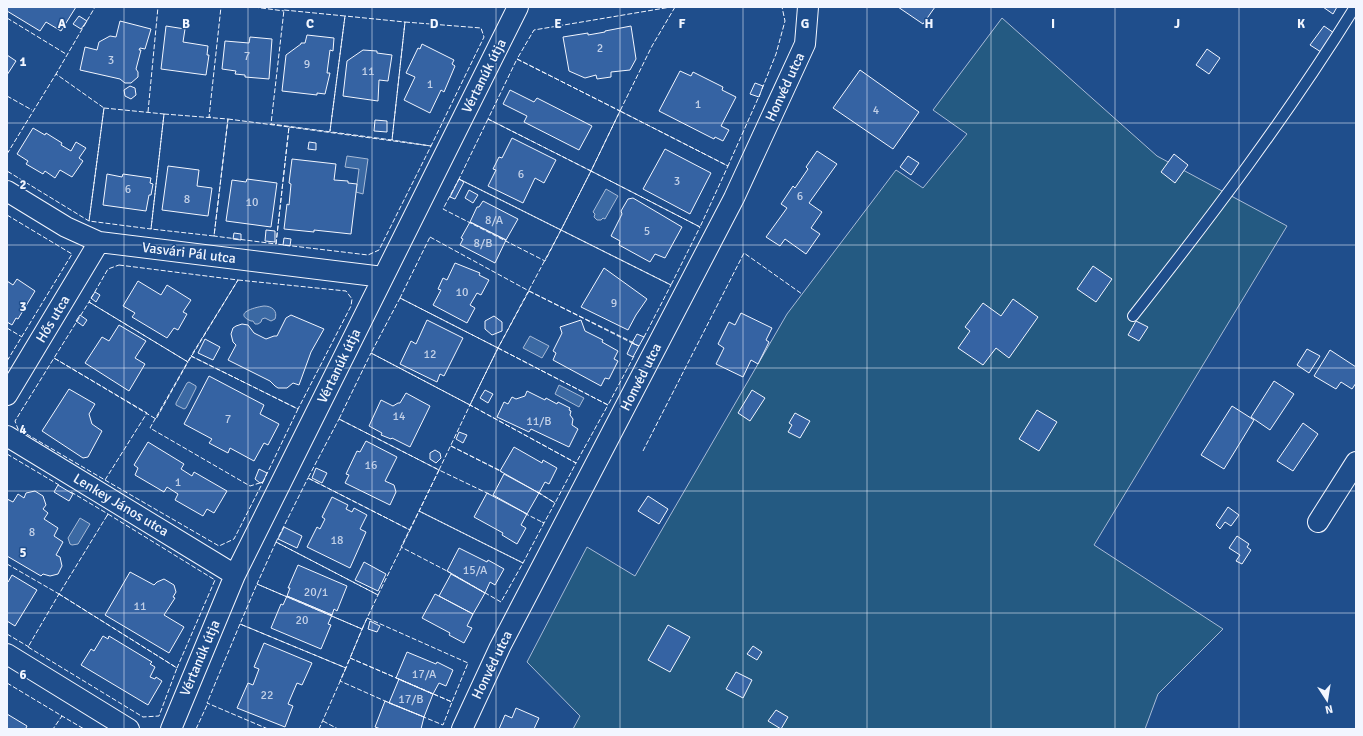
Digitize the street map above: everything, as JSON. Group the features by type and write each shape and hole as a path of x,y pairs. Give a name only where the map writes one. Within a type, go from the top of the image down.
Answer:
{"street":[{"path":"512,7 522,7"},
{"name":"Vértanúk útja","path":"171,729 235,575 518,7"},
{"name":"Honvéd utca","path":"462,729 500,647 734,198 800,57 805,44 808,14"},
{"name":"Vasvári Pál utca","path":"7,191 66,227 100,242 383,277"},
{"name":"Hős utca","path":"7,395 100,242"},
{"name":"Lenkey János utca","path":"7,436 235,575"},
{"path":"1318,522 1356,462"},
{"path":"7,654 129,729"}],"lane":[{"path":"1133,316 1226,196 1325,56 1355,7"}],"shaded area":[{"path":"1002,18 1157,156 1287,226 1094,545 1223,629 1158,694 1145,729 573,729 580,716 527,662 587,547 635,576 787,314 896,170 923,188 967,134 933,110"},
{"path":"347,156 368,159 363,194 356,192 359,169 345,167"},
{"path":"606,189 618,196 605,219 603,218 601,220 597,220 594,217 595,214 593,212"},
{"path":"264,306 270,307 275,311 275,319 271,321 265,318 258,324 255,324 244,315 247,311"},
{"path":"530,336 549,346 542,358 523,348"},
{"path":"189,382 196,386 196,388 186,408 184,409 176,405 176,403"},
{"path":"559,385 584,398 579,407 555,394"},
{"path":"80,518 90,524 78,544 72,545 70,544 68,538"}],"building":[{"path":"7,7 76,7 61,31 46,22 40,31 7,11"},
{"path":"898,7 935,7 923,24"},
{"path":"1323,7 1337,7 1333,14"},
{"path":"79,16 87,21 81,29 73,24"},
{"path":"120,21 151,29 145,49 140,48 139,50 141,50 136,69 138,72 138,77 131,83 125,83 120,79 80,70 85,47 97,50 99,42 110,36 116,37"},
{"path":"166,26 185,29 183,42 208,46 207,55 209,55 206,75 161,69"},
{"path":"631,26 636,59 630,70 611,72 611,77 597,79 596,75 585,78 569,71 563,37 588,33 588,35"},
{"path":"1324,26 1334,33 1321,52 1310,45"},
{"path":"307,35 334,38 333,51 330,50 327,73 330,73 325,94 317,93 317,95 282,91 286,55 301,43 305,43"},
{"path":"250,37 272,39 269,79 245,77 245,75 235,74 236,71 222,69 225,41 249,43"},
{"path":"422,44 454,60 452,64 455,66 444,92 441,90 430,113 404,100 415,77 406,73 418,48 420,49"},
{"path":"1207,49 1220,58 1209,74 1196,65"},
{"path":"363,50 377,51 377,53 392,55 388,81 379,80 378,101 343,96 347,61"},
{"path":"7,55 16,61 7,75"},
{"path":"860,70 919,112 893,149 833,108"},
{"path":"680,71 691,76 693,72 723,87 722,90 736,97 721,126 729,130 723,141 715,137 714,139 659,111"},
{"path":"755,83 763,86 759,97 750,94"},
{"path":"130,86 135,88 136,95 131,99 125,96 124,90"},
{"path":"510,90 534,102 537,98 592,126 579,150 524,122 527,116 503,104"},
{"path":"375,120 387,121 387,132 374,131"},
{"path":"33,128 45,135 46,133 62,143 61,145 71,151 76,142 86,148 79,158 83,161 72,177 60,170 55,178 45,171 43,174 26,164 28,161 17,154"},
{"path":"512,138 556,160 544,183 535,178 523,203 488,186 496,170 493,169 499,157 502,158"},
{"path":"309,142 316,143 316,150 308,149"},
{"path":"665,149 711,173 690,214 643,189"},
{"path":"817,151 837,164 809,203 822,212 811,228 820,234 806,254 785,239 780,246 766,237 787,208 781,204 793,186 795,188 808,169 806,167"},
{"path":"1174,154 1188,165 1175,183 1161,172"},
{"path":"908,156 919,163 911,175 900,167"},
{"path":"292,159 336,164 334,180 348,181 348,183 357,184 351,234 314,230 314,232 284,229 287,204 289,205 291,184 289,183"},
{"path":"168,166 199,170 197,186 212,188 208,216 162,210"},
{"path":"107,174 122,177 123,174 151,178 150,183 153,184 146,211 103,205"},
{"path":"247,179 277,183 271,227 226,221 232,180 246,182"},
{"path":"459,179 464,182 455,199 450,197"},
{"path":"469,190 478,195 473,203 465,198"},
{"path":"633,198 682,227 665,258 655,254 650,262 619,245 620,241 611,236 622,214 621,211 628,199"},
{"path":"483,201 518,219 506,240 470,222 477,207 479,207"},
{"path":"470,222 506,240 495,263 460,245 463,239 461,238"},
{"path":"266,230 275,231 275,242 265,241"},
{"path":"234,233 241,234 241,240 233,239"},
{"path":"284,238 291,239 290,246 283,245"},
{"path":"455,263 480,273 479,275 489,280 481,295 477,293 470,305 475,308 467,323 433,305 441,290 438,289 443,278 447,280"},
{"path":"1093,266 1112,279 1096,302 1077,289"},
{"path":"604,268 647,299 628,330 581,307"},
{"path":"17,279 35,291 18,319 16,318 12,325 7,322 7,281 13,285"},
{"path":"138,281 161,295 167,285 191,300 183,312 187,314 178,330 174,328 167,338 132,317 135,313 123,306"},
{"path":"95,292 100,295 96,302 91,298"},
{"path":"1013,299 1038,317 1009,358 996,348 983,365 958,348 970,331 965,327 983,303 1001,316"},
{"path":"741,313 772,328 766,340 769,342 758,364 751,360 743,377 716,364 724,348 718,344 729,322 735,325"},
{"path":"80,315 87,320 83,326 76,321"},
{"path":"291,315 324,329 311,352 299,385 293,383 287,388 278,388 270,381 228,360 236,345 233,342 231,334 233,328 242,324 248,325 254,333 266,339 277,336 286,318"},
{"path":"494,316 502,322 502,331 492,335 485,329 485,321"},
{"path":"427,320 463,338 444,376 440,374 437,382 400,364 411,341 416,344"},
{"path":"581,320 585,331 603,340 602,342 618,351 614,359 618,361 609,379 605,378 601,386 553,360 556,353 553,351 562,333 560,327"},
{"path":"1136,321 1148,327 1139,341 1128,335"},
{"path":"119,325 146,341 135,358 145,364 129,391 85,363 102,337 109,341"},
{"path":"637,334 644,337 639,346 632,343"},
{"path":"205,339 220,347 213,360 198,353"},
{"path":"632,343 639,346 633,357 627,354"},
{"path":"1307,349 1320,356 1309,373 1297,365"},
{"path":"1330,350 1356,367 1356,383 1352,389 1341,382 1336,389 1314,376"},
{"path":"209,376 264,405 260,414 279,424 268,445 264,443 254,461 230,448 228,453 209,443 212,439 184,424"},
{"path":"1274,381 1294,394 1270,430 1251,417"},
{"path":"69,389 95,404 89,414 92,424 102,431 88,457 83,458 42,431"},
{"path":"485,390 493,394 488,403 480,398"},
{"path":"752,390 765,398 750,421 738,413"},
{"path":"527,391 545,400 546,398 557,404 558,402 570,408 570,415 573,419 572,425 578,429 569,447 531,429 529,432 497,417 504,402 508,404 512,397 516,399 525,396"},
{"path":"406,393 430,406 410,447 392,438 391,439 381,435 382,433 369,426 381,400 393,406 400,403"},
{"path":"1232,406 1254,420 1224,469 1201,455"},
{"path":"1037,410 1057,422 1039,451 1019,439"},
{"path":"795,413 810,421 800,438 788,432 792,425 789,423"},
{"path":"1303,423 1318,434 1293,471 1277,461"},
{"path":"459,432 467,435 463,443 456,439"},
{"path":"366,441 397,457 385,481 394,485 396,492 390,505 345,483 349,475 346,474 357,451 360,452"},
{"path":"148,442 184,464 181,469 192,476 194,472 227,491 214,513 207,509 203,516 175,500 178,494 167,487 164,492 135,475 138,468 134,465"},
{"path":"514,447 542,463 543,460 557,468 549,484 545,482 539,493 500,471"},
{"path":"435,450 440,453 441,458 436,463 430,459 430,453"},
{"path":"316,468 327,473 322,483 312,478"},
{"path":"259,469 267,473 263,482 260,483 255,479"},
{"path":"504,474 539,493 527,514 493,495"},
{"path":"58,485 73,494 69,501 54,492"},
{"path":"35,491 43,496 46,505 43,509 48,513 44,519 58,528 54,536 63,542 56,555 60,557 62,566 58,574 50,576 43,574 41,576 7,556 7,499 13,502 18,494 24,498 26,493"},
{"path":"487,493 527,514 521,525 526,528 517,544 502,535 503,533 474,517"},
{"path":"648,496 668,509 659,524 638,511"},
{"path":"332,497 348,505 346,509 352,512 354,508 367,515 360,529 366,532 350,568 307,547 317,527 320,529 325,519 322,517"},
{"path":"1228,507 1239,515 1231,526 1225,522 1220,529 1216,525"},
{"path":"284,527 302,536 297,548 278,539"},
{"path":"1237,536 1249,544 1247,547 1251,550 1242,564 1236,561 1240,555 1229,548"},
{"path":"459,548 487,562 488,560 504,569 495,585 490,582 485,593 447,571"},
{"path":"364,562 386,574 378,591 355,580"},
{"path":"298,565 347,586 337,611 334,609 332,615 287,596 290,588 288,588"},
{"path":"130,572 154,585 164,579 174,585 176,592 173,597 175,598 164,615 184,627 169,653 105,615"},
{"path":"451,574 485,593 473,614 439,596"},
{"path":"12,575 37,590 15,626 7,621 7,580 8,582"},
{"path":"435,594 473,614 467,626 472,628 464,643 449,635 450,633 422,618"},
{"path":"287,596 332,615 328,624 331,625 321,649 271,628 281,604 283,605"},
{"path":"370,621 380,626 377,632 368,629"},
{"path":"668,625 690,637 670,672 648,660"},
{"path":"103,636 108,639 109,636 152,662 150,664 155,667 150,677 155,679 156,677 162,681 148,705 81,665 91,649 94,651"},
{"path":"264,643 312,663 302,685 297,683 288,704 293,706 285,727 237,708 248,683 253,685 259,669 254,667"},
{"path":"753,646 762,652 757,660 747,654"},
{"path":"407,652 436,664 437,662 453,670 446,686 439,683 433,694 396,678"},
{"path":"736,672 752,680 743,698 726,689"},
{"path":"399,679 433,694 424,717 389,703"},
{"path":"385,701 424,717 421,729 381,729 375,727"},
{"path":"516,708 539,718 534,729 499,729 505,715 512,718"},
{"path":"776,710 788,717 781,729 768,721"},
{"path":"7,714 27,726 26,728 29,729 7,729"}],"fence":[{"path":"57,75 56,74 95,7"},
{"path":"148,112 158,7"},
{"path":"211,117 209,117 221,7"},
{"path":"254,7 284,11"},
{"path":"621,110 620,111 517,59 534,30 671,7"},
{"path":"675,7 652,46 620,111 728,166 760,94"},
{"path":"762,89 776,54 785,21 782,7"},
{"path":"330,131 345,16 284,10 271,124 392,140 405,22 345,16 330,131"},
{"path":"7,18 66,54"},
{"path":"405,22 481,28 484,37 431,146 392,140 405,22"},
{"path":"517,59 620,111 591,171 488,119 517,59"},
{"path":"7,154 56,74 104,108 89,221 7,171"},
{"path":"7,96 32,110"},
{"path":"104,108 164,114 151,229 89,221 104,108"},
{"path":"620,111 728,166 700,227 591,171 620,111"},
{"path":"164,114 228,119 214,236 151,229 164,114"},
{"path":"228,119 289,127 276,244 214,236 228,119"},
{"path":"488,119 591,171 561,230 459,179 488,119"},
{"path":"289,127 431,146 379,250 368,255 276,244 289,127"},
{"path":"591,171 700,227 671,285 561,230 591,171"},
{"path":"459,179 561,230 545,261 443,209 459,179"},
{"path":"7,215 72,254 7,361"},
{"path":"634,356 608,405 498,348 561,230 671,285 643,339"},
{"path":"430,237 529,291 498,348 400,298 430,237"},
{"path":"643,451 744,253 802,294"},
{"path":"119,265 238,280 188,362 89,302 108,269 119,265"},
{"path":"238,280 346,291 352,299 351,306 298,409 191,356 238,280"},
{"path":"529,291 634,344"},
{"path":"529,291 634,343"},
{"path":"400,298 498,348 470,405 371,353 400,298"},
{"path":"89,302 188,362 156,419 54,358 89,302"},
{"path":"7,328 22,337"},
{"path":"498,348 608,405 576,463 470,405 498,348"},
{"path":"439,470 470,405 371,353 339,419 439,470 489,494"},
{"path":"191,356 298,409 263,482 250,486 150,428 191,356"},
{"path":"54,358 147,413 105,480 18,429 15,421 54,358"},
{"path":"469,406 470,405 576,463 555,503 538,492"},
{"path":"339,419 439,470 410,530 308,478 339,419"},
{"path":"451,446 502,472"},
{"path":"451,446 501,471"},
{"path":"7,454 59,485"},
{"path":"439,470 419,511 523,563 544,523 524,513"},
{"path":"308,478 410,530 378,595 276,542 308,478"},
{"path":"105,480 219,546 234,539 263,482"},
{"path":"71,492 108,514 107,516"},
{"path":"537,492 555,503 544,523 542,522"},
{"path":"419,511 523,563 501,602 401,547 419,511"},
{"path":"108,514 215,580 177,668 59,594 108,514"},
{"path":"276,542 378,595 362,629 257,584 276,542"},
{"path":"7,564 59,594"},
{"path":"257,584 362,629 346,668 240,624 257,584"},
{"path":"59,594 177,668 159,716 143,717 28,647 59,594"},
{"path":"367,618 468,663 452,702 350,658 367,618"},
{"path":"268,729 207,703 240,624 346,668 319,729"},
{"path":"7,634 29,647"},
{"path":"350,658 452,702 443,725 340,681 350,658"},
{"path":"7,683 62,716 53,729"},
{"path":"196,729 208,703"},
{"path":"61,717 62,716 84,729"},
{"path":"323,721 338,729"}]}
